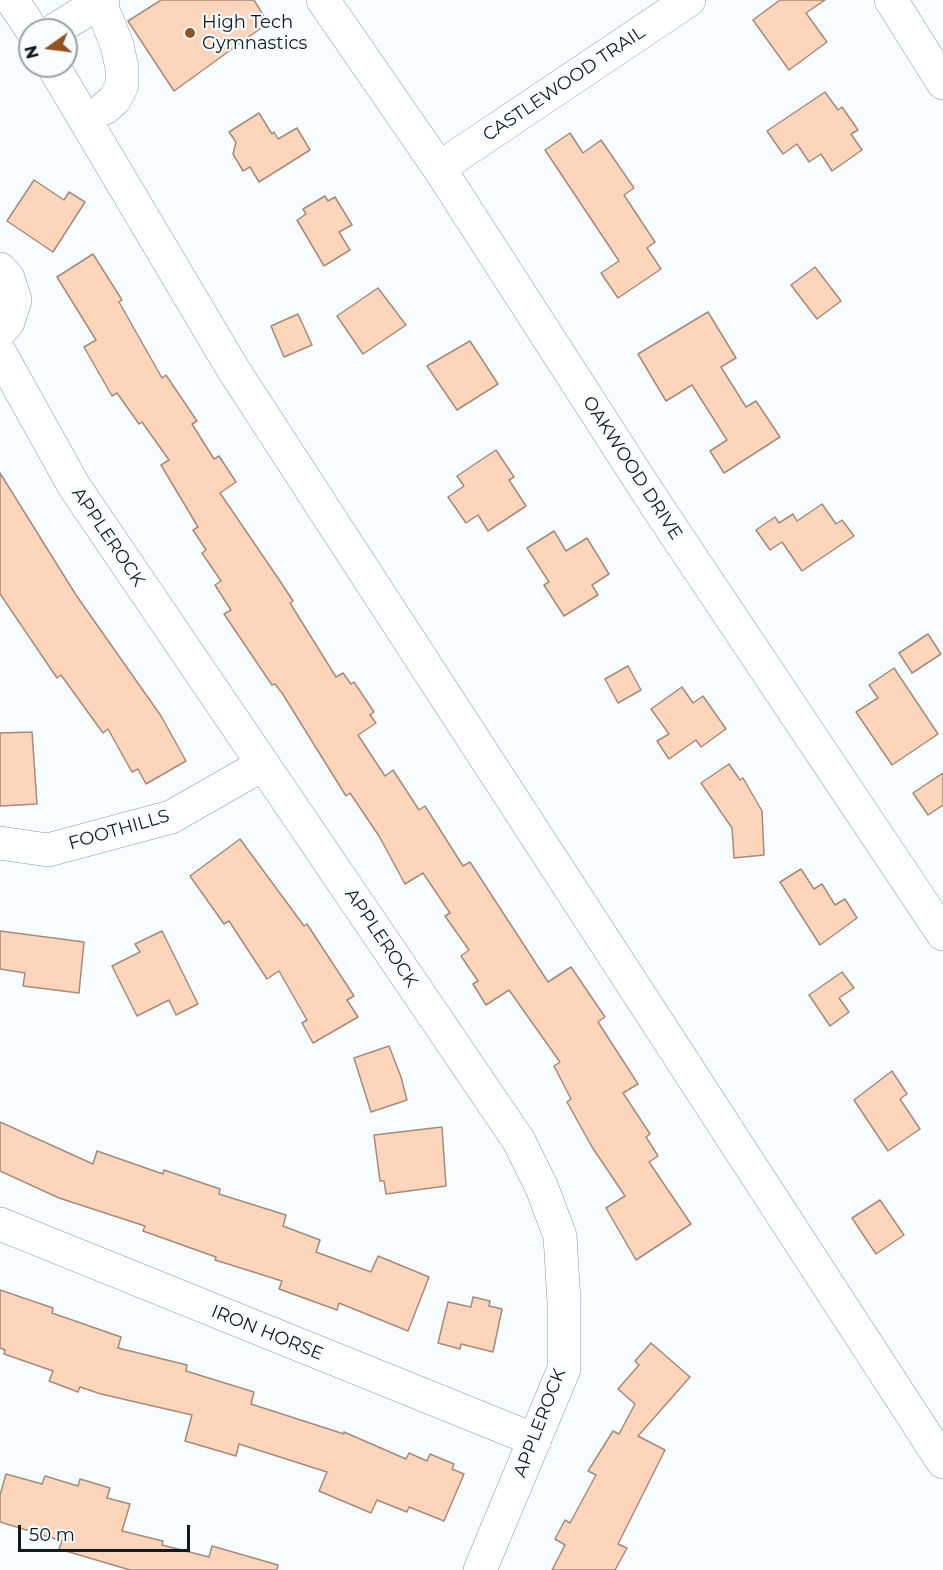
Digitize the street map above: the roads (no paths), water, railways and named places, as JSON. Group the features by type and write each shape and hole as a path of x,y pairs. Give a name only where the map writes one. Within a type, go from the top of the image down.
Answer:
{"street":[{"path":"12,0 24,18"},
{"name":"OAKWOOD DRIVE","path":"323,0 439,168 654,502 943,934"},
{"name":"CASTLEWOOD TRAIL","path":"439,168 689,0"},
{"path":"891,0 943,82"},
{"path":"74,18 99,2 117,45 122,68 122,85 115,99 105,108"},
{"path":"60,78 233,369 943,1462"},
{"path":"0,269 13,288 15,300 8,322 0,331"},
{"name":"APPLEROCK","path":"0,353 74,486 519,1141 542,1188 560,1236 564,1302 564,1369 480,1570"},
{"name":"FOOTHILLS","path":"0,843 48,850 171,817 262,765"},
{"name":"IRON HORSE","path":"0,1224 535,1440"}],"place":[{"name":"High Tech Gymnastics","path":"190,33"}]}
